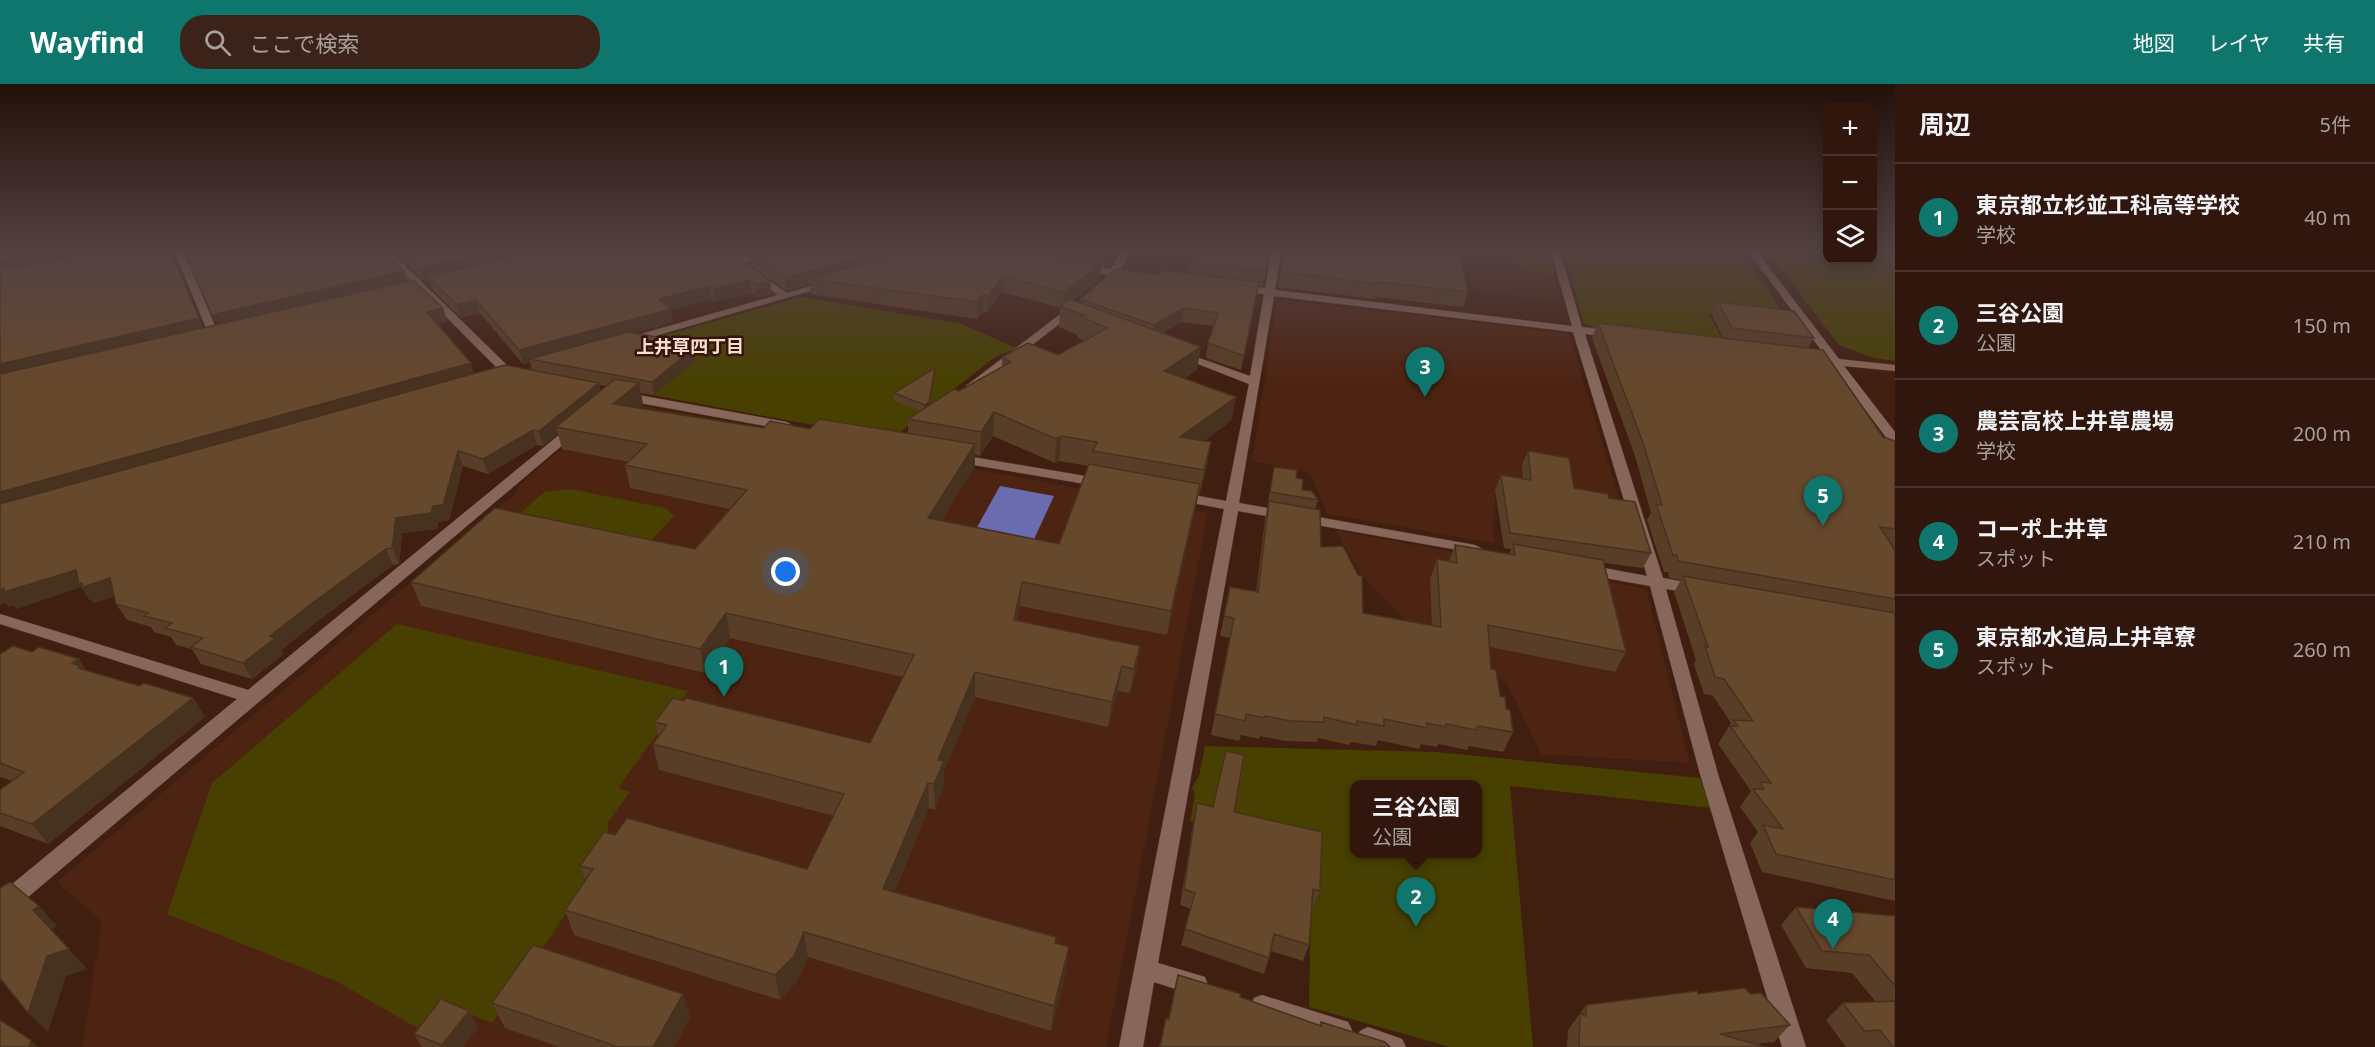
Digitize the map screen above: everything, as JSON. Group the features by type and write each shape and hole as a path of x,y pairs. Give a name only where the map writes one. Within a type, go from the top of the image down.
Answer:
{"street":[{"path":"193,293 208,336 227,331"},
{"path":"425,293 504,375 532,373"},
{"path":"780,293 784,296"},
{"path":"613,345 795,293"},
{"path":"1131,1047 1255,382 1269,293"},
{"path":"1284,293 1627,336"},
{"path":"1568,293 1657,582 1708,774 1794,1047"},
{"path":"1784,293 1895,441"},
{"path":"958,397 1073,316 1084,301"},
{"path":"1167,350 1255,382"},
{"path":"1804,359 1895,368"},
{"path":"610,397 801,429"},
{"path":"0,907 589,417"},
{"path":"943,456 1116,485"},
{"path":"1162,493 1484,551"},
{"path":"1576,568 1713,592"},
{"path":"0,619 253,698"},
{"path":"1145,969 1214,990"},
{"path":"1237,998 1394,1047"}],"shaded area":[{"path":"1488,293 1559,293 1562,302"},
{"path":"1576,293 1769,293 1790,324 1709,314 1725,344 1597,329 1584,323"},
{"path":"1799,293 1895,293 1895,361 1874,358 1839,345"},
{"path":"800,297 962,324 1016,348 995,357 896,435 887,439 626,390 666,348 639,344 640,342"},
{"path":"1277,299 1569,334 1622,507 1495,487 1494,543 1327,514 1310,473 1252,461"},
{"path":"623,402 1208,513 1106,1047 82,1047 102,921 57,882 516,493 520,484 613,405"},
{"path":"1000,486 1054,496 1029,550 971,538"},
{"path":"570,489 665,508 674,516 637,555 505,527 544,492"},
{"path":"1335,530 1646,589 1690,763 1541,754 1507,683 1405,620 1362,576"},
{"path":"397,624 688,691 618,788 630,792 608,822 609,850 492,1023 449,1005 426,1033 336,981 167,914 212,783"},
{"path":"1205,746 1436,752 1700,778 1711,808 1510,786 1533,1047 1450,1047 1309,1007 1312,854 1305,845 1190,821 1195,794 1192,787 1199,776"}],"building":[{"path":"0,293 188,293 199,318 0,364"},
{"path":"202,293 308,293 212,315"},
{"path":"356,293 427,293 443,308 427,312 471,363 0,492 0,374"},
{"path":"445,293 682,293 659,299 671,309 519,350 476,300 457,305"},
{"path":"911,293 990,293 988,296 983,295 977,302"},
{"path":"1087,293 1257,293 1244,356 1208,343 1218,313 1184,308 1154,325 1080,299"},
{"path":"1070,299 1201,347 1164,371 1236,397 1180,437 1211,442 1204,470 1093,451 1097,442 1061,436 1056,439 994,412 981,432 908,419 954,389 959,391 1011,362 1002,357 1028,343 1058,355 1107,328 1080,316 1084,315 1060,306"},
{"path":"1718,302 1794,311 1814,338 1732,328"},
{"path":"1598,323 1823,350 1883,437 1895,441 1895,529 1880,527 1895,550 1895,599 1678,561 1677,555 1673,555 1656,504 1662,505 1642,440"},
{"path":"628,332 662,338 649,347 693,349 652,382 529,359"},
{"path":"505,365 599,383 539,431 533,430 483,459 458,451 443,505 433,506 431,513 396,518 392,548 386,549 315,601 270,636 275,638 243,663 191,647 203,638 165,628 172,623 144,616 148,613 116,604 110,578 83,587 82,583 79,584 76,570 4,592 4,588 0,590 0,504"},
{"path":"935,368 929,402 925,405 894,393"},
{"path":"615,379 639,383 613,404 764,428 770,421 810,429 819,419 975,444 928,518 1059,544 1089,464 1200,484 1171,611 1022,582 1014,620 1140,646 1134,669 1122,666 1112,702 975,672 938,760 944,761 934,784 928,783 883,889 1056,937 1055,943 1069,947 1054,1006 804,932 794,956 775,975 565,910 593,869 580,866 604,832 615,835 627,818 807,869 844,794 653,744 667,725 655,722 673,698 684,701 686,698 870,743 914,655 726,613 700,649 411,582 495,508 695,549 747,490 625,465 647,444 556,427"},
{"path":"1528,451 1569,458 1574,488 1608,494 1609,498 1635,502 1651,553 1510,533 1501,475 1531,480"},
{"path":"1274,467 1297,470 1296,478 1303,479 1302,490 1312,491 1318,500 1270,492"},
{"path":"1269,501 1320,510 1321,547 1343,546 1358,575 1362,576 1363,613 1441,627 1437,559 1457,563 1455,545 1515,555 1513,544 1603,560 1626,652 1488,625 1491,669 1496,670 1500,696 1505,697 1506,709 1510,710 1513,732 1478,726 1476,730 1427,723 1427,728 1384,719 1384,726 1357,721 1357,725 1324,717 1324,722 1291,721 1246,714 1245,721 1215,714 1234,618 1224,616 1230,587 1258,592"},
{"path":"1683,576 1895,613 1895,880 1776,854 1763,825 1783,829 1753,789 1764,789 1760,782 1771,783 1730,726 1738,726 1733,720 1753,721 1724,679 1715,677 1705,646 1708,647"},
{"path":"13,646 32,652 39,647 79,659 72,663 80,666 78,668 139,686 144,683 193,698 32,824 0,813 0,790 24,772 0,763 0,654"},
{"path":"1226,751 1244,755 1234,812 1322,832 1320,891 1313,889 1309,945 1274,934 1269,958 1185,929 1195,893 1184,889 1197,803 1213,807"},
{"path":"10,882 39,906 33,910 69,949 47,956 28,1013 0,978 0,888"},
{"path":"1796,907 1895,916 1895,986 1869,955 1822,951"},
{"path":"533,945 683,994 653,1047 618,1047 492,1003"},
{"path":"1178,975 1241,994 1240,997 1321,1026 1321,1022 1385,1042 1390,1047 1160,1047 1166,1018 1169,1019"},
{"path":"1745,988 1750,994 1761,993 1790,1025 1720,1034 1766,1047 1579,1047 1580,1013 1586,1016 1586,1005 1697,991 1698,994"},
{"path":"441,999 469,1011 442,1045 414,1034"},
{"path":"1895,1001 1895,1047 1880,1030 1864,1031 1843,1003"},
{"path":"0,1020 31,1040 29,1047 0,1047"}],"place":[{"name":"農芸高校上井草農場","path":"1425,397"},
{"name":"東京都水道局上井草寮","path":"1823,526"},
{"name":"東京都立杉並工科高等学校","path":"724,697"},
{"name":"三谷公園","path":"1416,927"},
{"name":"コーポ上井草","path":"1833,949"}],"district":[{"name":"上井草四丁目","path":"690,346"}]}
